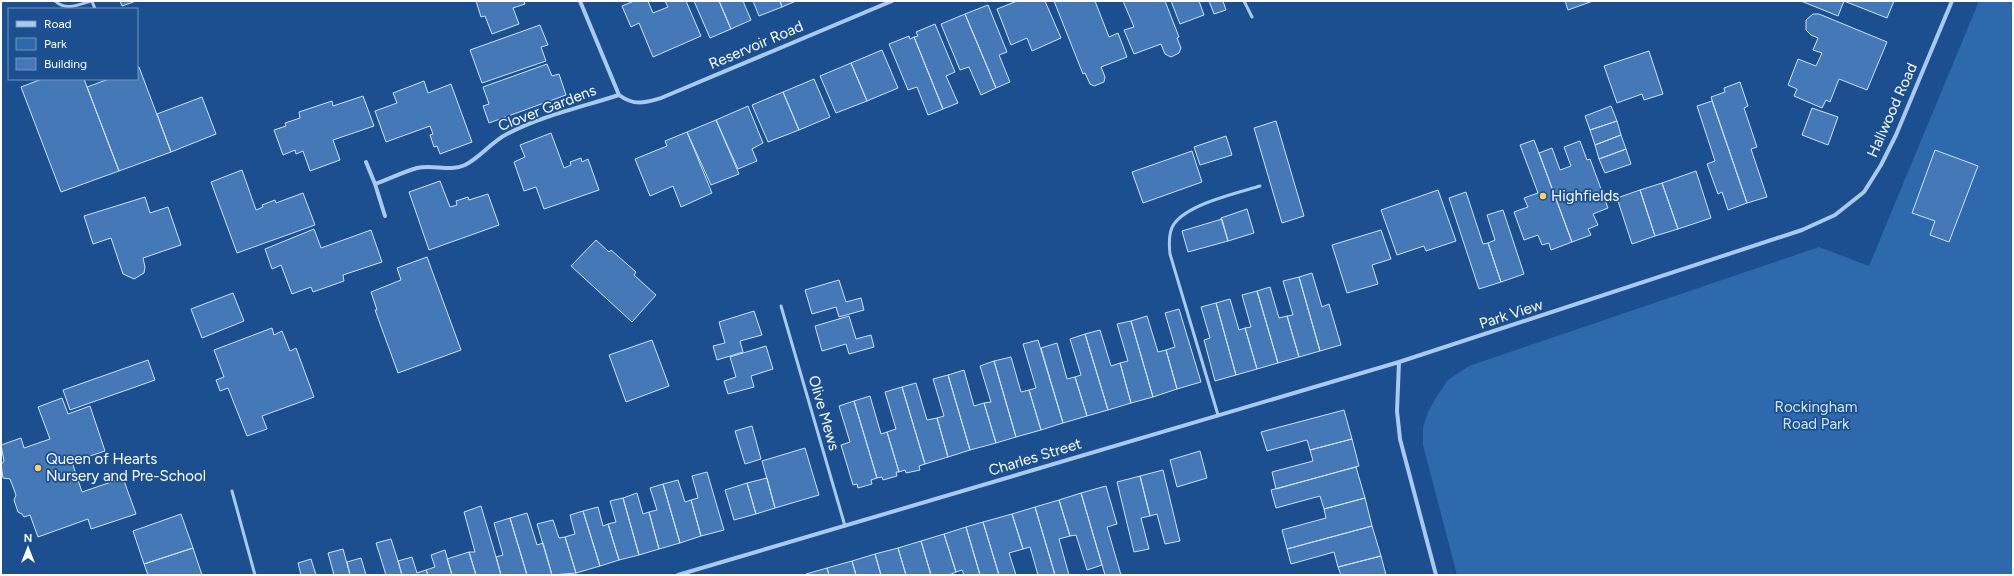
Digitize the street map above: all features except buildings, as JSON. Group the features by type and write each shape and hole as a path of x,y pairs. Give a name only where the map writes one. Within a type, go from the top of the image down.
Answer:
{"street":[{"path":"580,1 619,95"},
{"name":"Reservoir Road","path":"619,95 628,102 645,103 661,98 892,1"},
{"name":"Hallwood Road","path":"1835,215 1864,192 1881,165 1896,135 1952,1"},
{"name":"Clover Gardens","path":"374,184 418,168 434,166 448,168 465,165 483,152 494,141 507,134 528,125 619,95"},
{"path":"366,162 385,216"},
{"name":"Park View","path":"1399,362 1795,233 1835,215"},
{"path":"1399,362 1397,411 1400,439 1436,575"},
{"name":"Charles Street","path":"678,575 1399,362"}],"lane":[{"path":"55,1 60,6 73,7 91,1"},
{"path":"1244,1 1252,17"},
{"path":"1218,415 1170,254 1169,238 1174,224 1195,207 1260,186"},
{"name":"Olive Mews","path":"781,306 845,526"},
{"path":"232,491 255,575"}],"green space":[{"name":"Rockingham Road Park","path":"1979,1 2013,1 2013,575 1457,575 1423,445 1423,427 1428,412 1448,380 1469,366 1819,247 1869,266"}],"place":[{"name":"Highfields","path":"1543,196"},
{"name":"Queen of Hearts Nursery and Pre-School","path":"38,468"}]}
